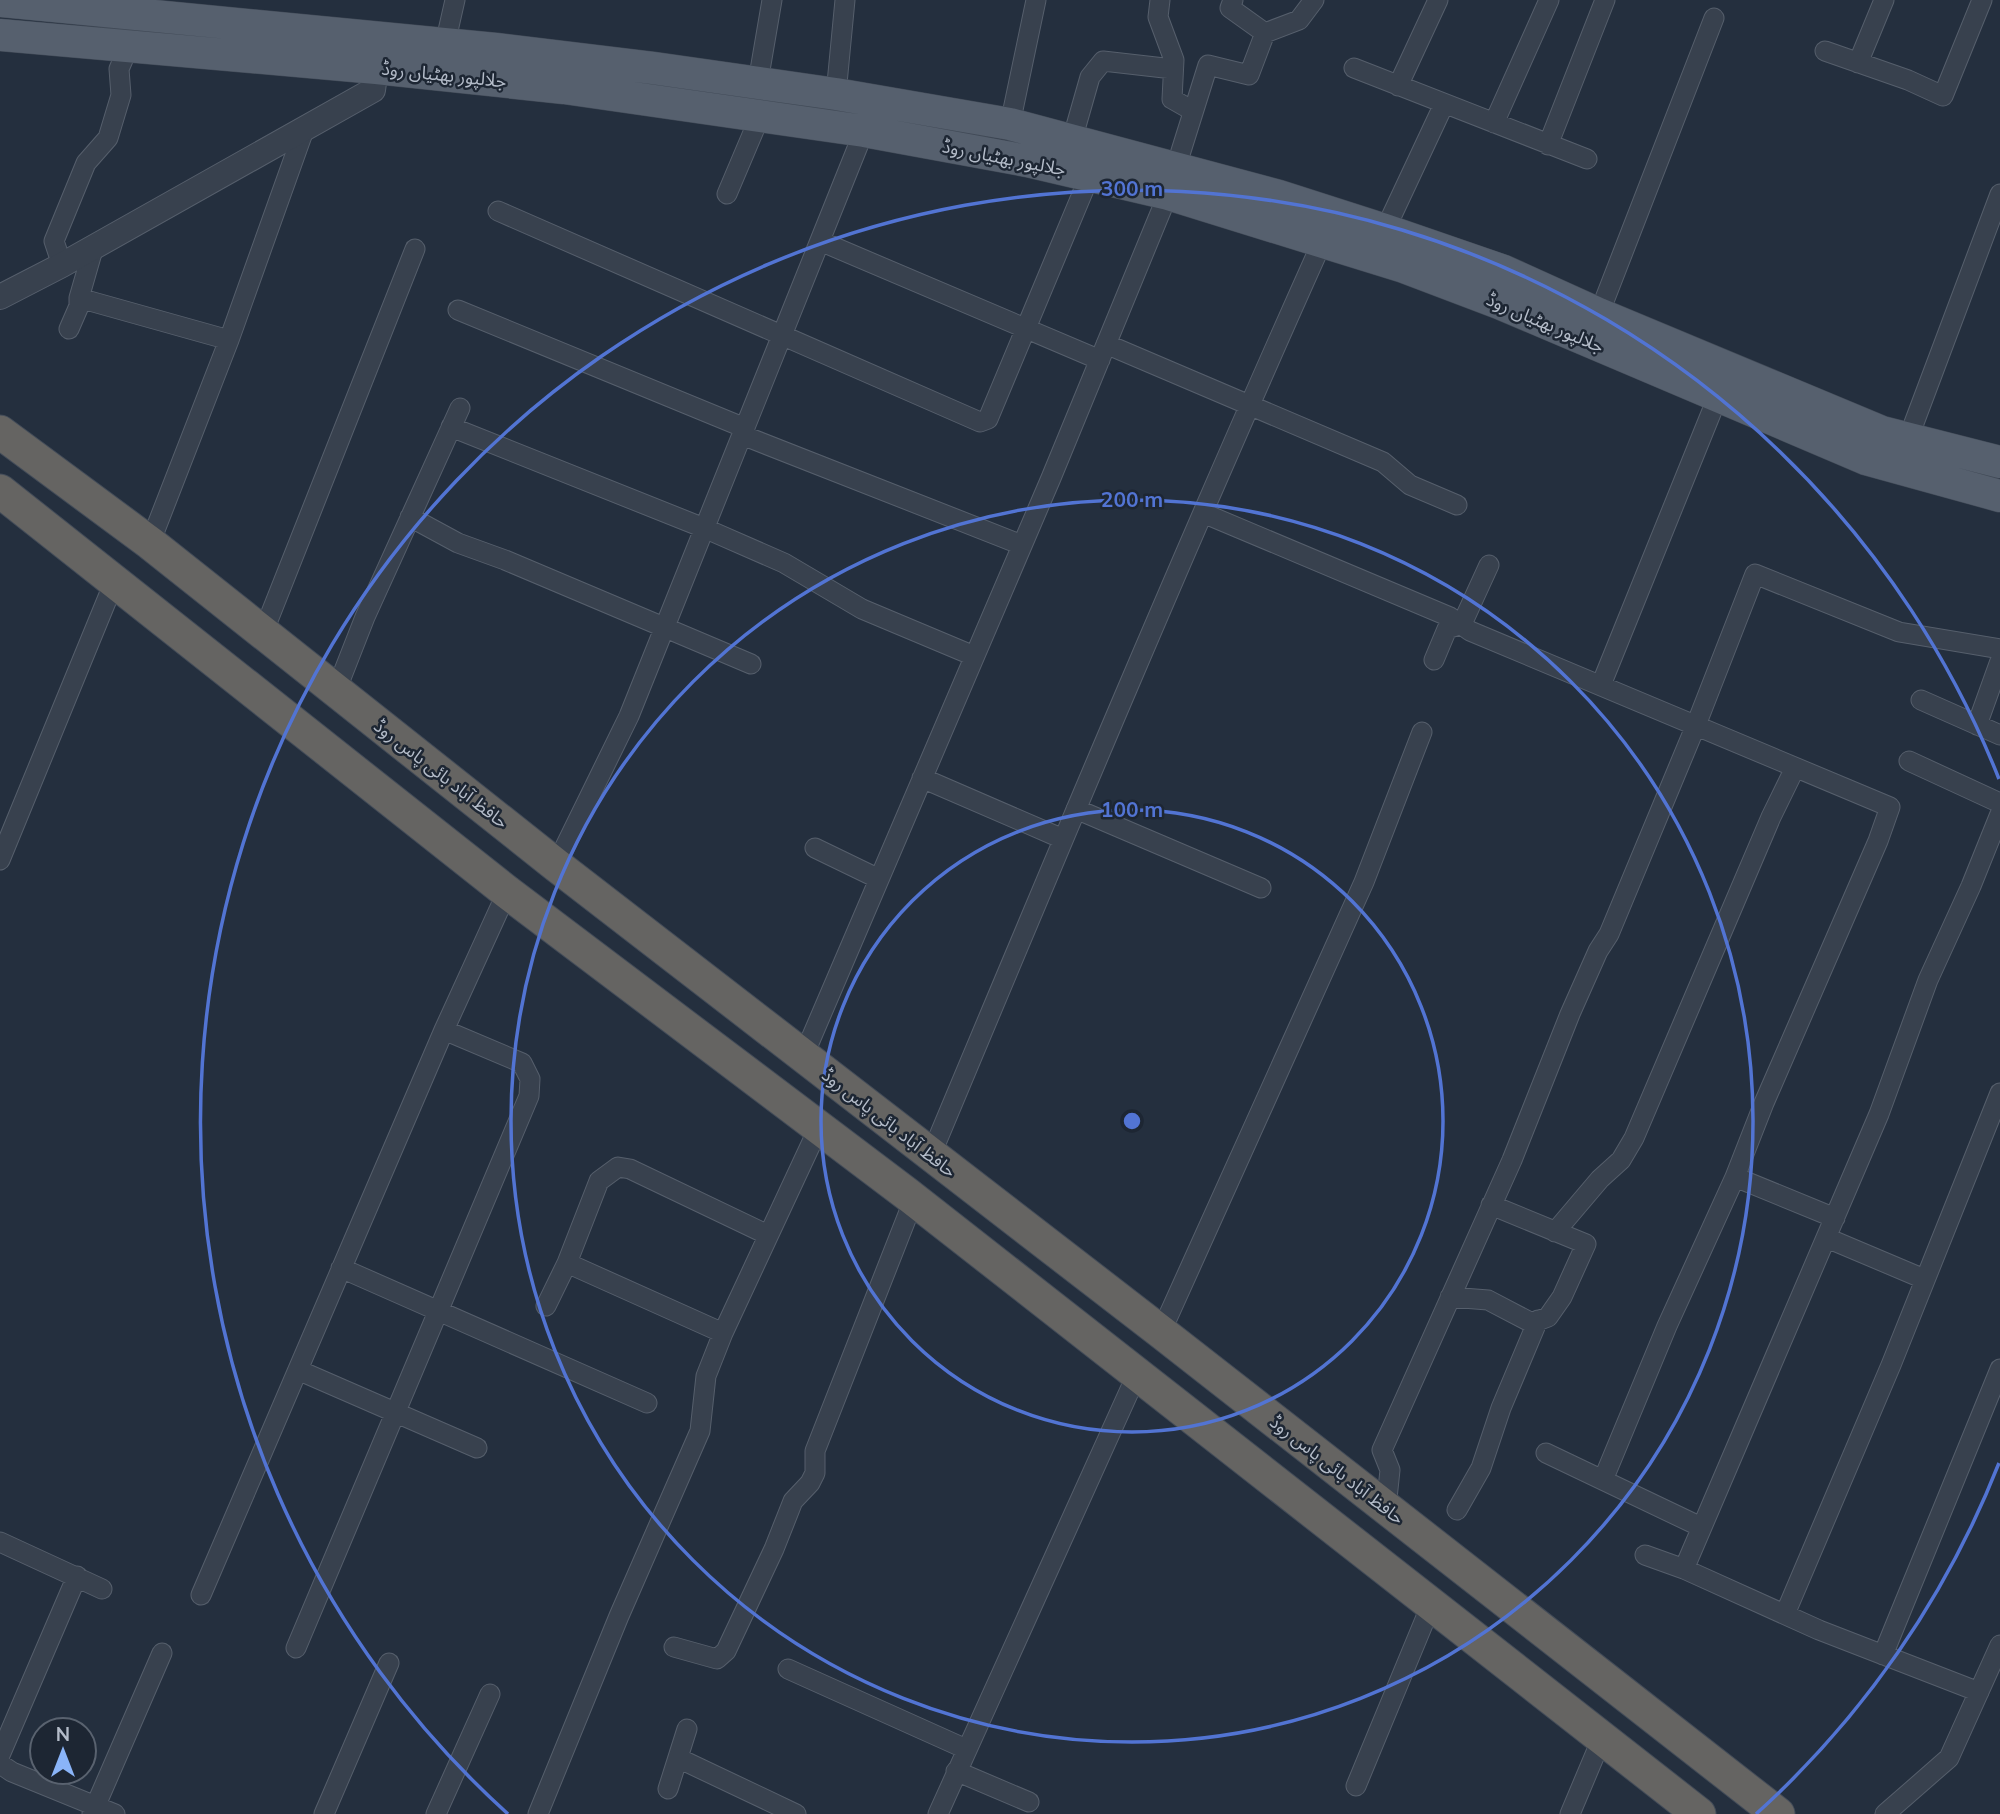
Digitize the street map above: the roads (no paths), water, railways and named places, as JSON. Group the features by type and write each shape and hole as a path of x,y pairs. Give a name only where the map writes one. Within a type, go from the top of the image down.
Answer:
{"highway":[{"name":"حافظ آباد بائی پاس روڈ","path":"0,432 150,543 556,865 1161,1332 1778,1814"},
{"path":"0,491 506,892 914,1199 1699,1814"}],"main road":[{"name":"جلالپور بھٹیاں روڈ","path":"0,1 149,7 758,82 1010,124 1072,140 1323,240 1499,303 1866,459 2000,496"},
{"name":"جلالپور بھٹیاں روڈ","path":"0,35 376,68 564,88 864,131 1090,175 1172,180 1279,196 1504,271 1599,314 1882,432 2000,462"}],"street":[{"path":"445,44 455,0"},
{"path":"758,82 772,0"},
{"path":"836,94 845,0"},
{"path":"1010,124 1036,0"},
{"path":"1160,0 1158,17 1174,60 1172,99 1193,111"},
{"path":"1233,0 1230,8 1265,33"},
{"path":"803,1057 1103,352 1172,180 1208,65 1249,75 1265,33 1299,20 1314,0"},
{"path":"1398,86 1438,0"},
{"path":"1493,123 1549,0"},
{"path":"1548,145 1605,0"},
{"path":"1858,62 1884,0"},
{"path":"1825,51 1908,80 1942,96 1982,0"},
{"path":"1599,314 1714,18"},
{"path":"62,265 54,241 86,163 108,138 121,95 119,69 128,48"},
{"path":"1072,140 1090,77 1102,61 1173,69"},
{"path":"0,297 62,265 373,90 376,68"},
{"path":"1354,68 1587,159"},
{"path":"1385,230 1444,103"},
{"path":"727,194 760,116"},
{"path":"150,543 229,340 303,130"},
{"path":"556,865 629,716 864,131"},
{"path":"498,211 980,422 988,419 1090,175"},
{"path":"1908,439 2000,194"},
{"path":"931,1156 1063,839 1249,405 1323,240"},
{"path":"820,241 1026,328 1103,352 1249,405 1383,462 1410,485 1457,505"},
{"path":"69,329 79,306 94,246"},
{"path":"263,633 415,248"},
{"path":"79,298 229,340"},
{"path":"458,310 1022,545"},
{"path":"1601,685 1718,396"},
{"path":"336,691 365,617 460,408"},
{"path":"451,427 705,528 784,563 862,609 974,656"},
{"path":"1203,513 1450,617 1470,631 1890,807 1878,841 1764,1103 1735,1177 1667,1326 1604,1480"},
{"path":"410,516 457,543 665,626 751,664"},
{"path":"1434,660 1447,629 1462,624 1489,565"},
{"path":"1386,1508 1390,1470 1382,1450 1512,1160 1570,1014 1598,951 1609,934 1755,574 1899,632 2000,649"},
{"path":"0,860 115,580"},
{"path":"1977,724 2000,661"},
{"path":"1922,700 2000,735"},
{"path":"1161,1332 1364,882 1422,733"},
{"path":"1909,761 2000,803"},
{"path":"1555,1232 1600,1178 1621,1160 1634,1138 1771,817 1795,768"},
{"path":"922,778 1063,839"},
{"path":"1076,809 1261,888"},
{"path":"1684,1569 1879,1114 1928,981 2000,814"},
{"path":"815,848 879,878"},
{"path":"201,1595 506,892"},
{"path":"296,1648 529,1096 530,1079 522,1063 444,1030"},
{"path":"1785,1614 1891,1365 2000,1093"},
{"path":"538,1814 700,1431 706,1376 723,1333 819,1126"},
{"path":"546,1306 567,1263 599,1181 618,1167 630,1169 768,1235"},
{"path":"1735,1177 1835,1218"},
{"path":"674,1647 717,1659 726,1651 774,1549 793,1501 810,1483 815,1473 815,1451 914,1199"},
{"path":"1450,1297 1488,1300 1532,1323 1548,1317 1562,1297 1586,1244 1492,1205"},
{"path":"1827,1238 1924,1279"},
{"path":"567,1263 723,1333"},
{"path":"341,1268 647,1404"},
{"path":"1457,1510 1481,1468 1501,1408 1538,1320"},
{"path":"1883,1655 2000,1369"},
{"path":"298,1370 477,1448"},
{"path":"938,1814 1137,1374"},
{"path":"1546,1453 1701,1527"},
{"path":"0,1542 102,1589"},
{"path":"1645,1555 1684,1569 1883,1655 1979,1692"},
{"path":"2,1742 77,1576"},
{"path":"1356,1786 1431,1605"},
{"path":"1885,1814 1949,1758 2000,1645"},
{"path":"94,1810 162,1653"},
{"path":"324,1814 389,1663"},
{"path":"788,1669 966,1749"},
{"path":"436,1814 490,1694"},
{"path":"668,1789 687,1729"},
{"path":"1570,1814 1602,1738"},
{"path":"678,1758 796,1814"},
{"path":"0,1764 94,1810 115,1814"},
{"path":"956,1771 1029,1802"}]}
